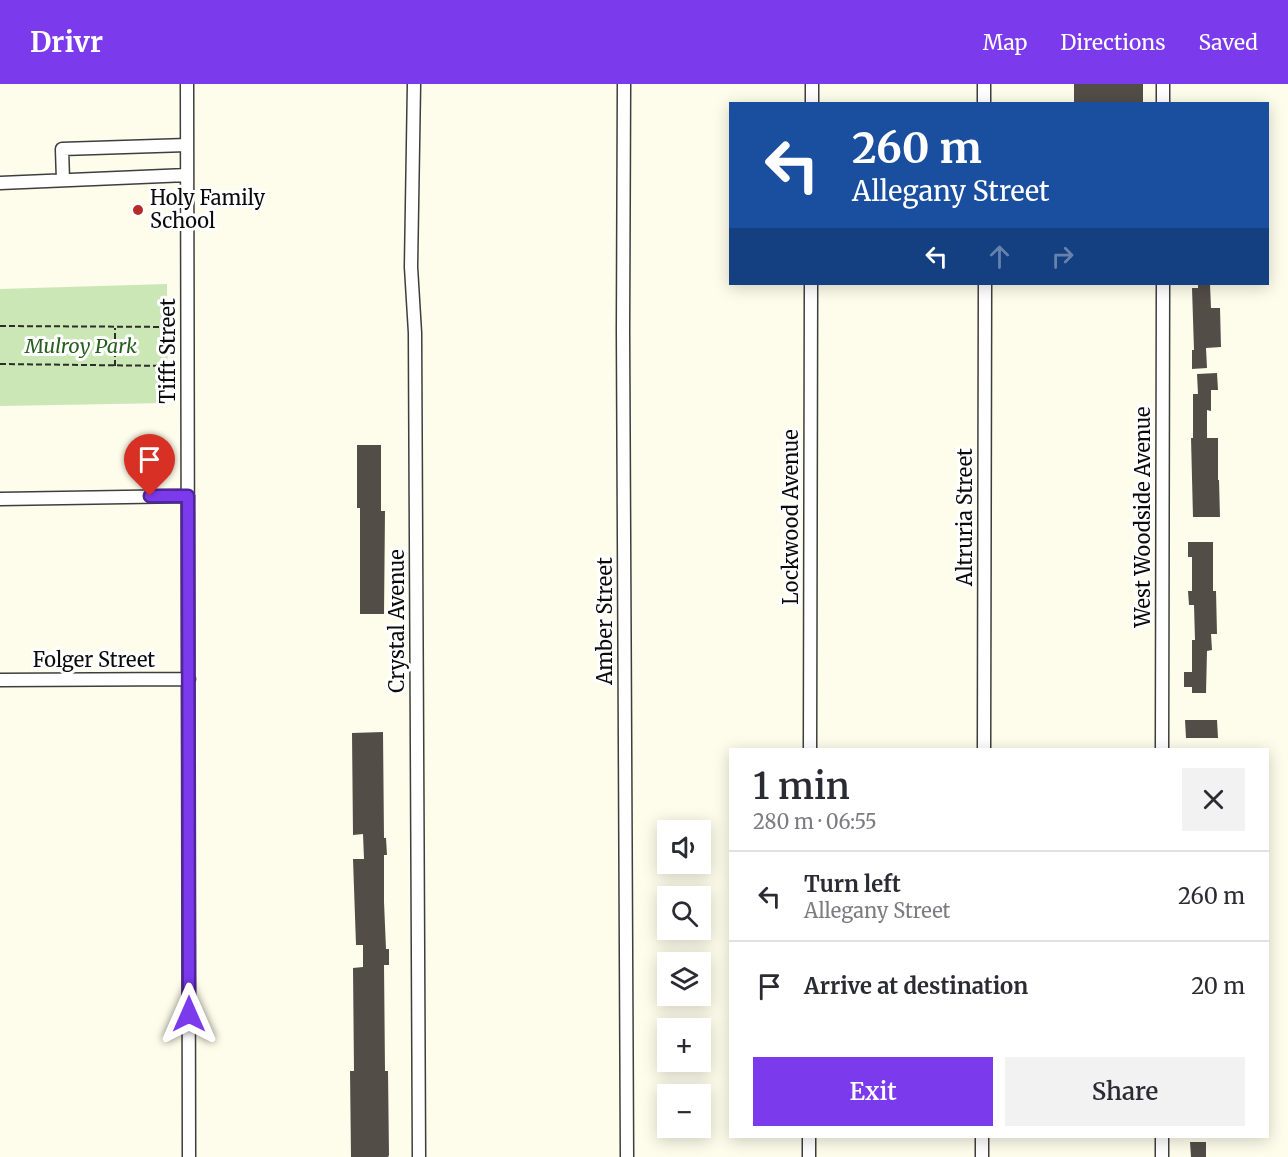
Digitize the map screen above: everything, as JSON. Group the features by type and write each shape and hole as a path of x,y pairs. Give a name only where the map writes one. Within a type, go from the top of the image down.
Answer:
{"street":[{"name":"Tifft Street","path":"187,84 189,1157"},
{"name":"Crystal Avenue","path":"414,84 411,267 415,344 419,1157"},
{"name":"Amber Street","path":"624,84 627,1157"},
{"path":"812,84 812,102"},
{"path":"984,84 984,102"},
{"path":"1163,84 1163,102"},
{"path":"63,180 62,149 187,145"},
{"path":"0,183 187,175"},
{"name":"Lockwood Avenue","path":"810,748 811,285"},
{"name":"Altruria Street","path":"984,748 985,285"},
{"name":"West Woodside Avenue","path":"1162,285 1162,748"},
{"path":"0,499 188,496"},
{"name":"Folger Street","path":"0,680 189,680"},
{"path":"809,1138 809,1157"},
{"path":"982,1138 982,1157"},
{"path":"1162,1138 1162,1157"}],"path":[{"path":"0,326 174,327"},
{"path":"115,328 115,366"},
{"path":"0,363 175,366"}],"green space":[{"name":"Mulroy Park","path":"167,284 168,403 0,406 0,289"}],"building":[{"path":"1074,84 1143,84 1143,102 1074,102"},
{"path":"1198,285 1210,285 1211,308 1220,308 1221,347 1206,348 1207,368 1192,369 1192,350 1194,350 1192,288 1198,288"},
{"path":"1217,373 1218,390 1211,390 1211,411 1207,410 1207,438 1218,438 1220,517 1193,517 1191,438 1193,438 1193,394 1198,394 1197,374"},
{"path":"357,445 381,445 381,511 385,511 384,614 360,614 360,508 357,508"},
{"path":"1188,542 1213,542 1213,591 1216,591 1217,634 1211,634 1212,650 1207,651 1206,693 1192,693 1192,687 1184,687 1184,672 1192,672 1192,640 1195,640 1194,605 1189,605 1188,591 1192,591 1192,557 1188,557"},
{"path":"1185,720 1217,720 1218,738 1186,738"},
{"path":"383,732 384,838 386,838 387,855 384,855 384,902 386,949 389,949 389,965 384,965 389,1155 388,1157 351,1157 350,1071 354,1071 353,968 363,967 363,945 356,945 353,859 364,859 363,834 353,835 352,733"},
{"path":"1190,1142 1206,1142 1206,1157 1191,1157"}],"place":[{"name":"Holy Family School","path":"138,210"}],"route":[{"path":"150,496 188,496 189,1014"}]}
